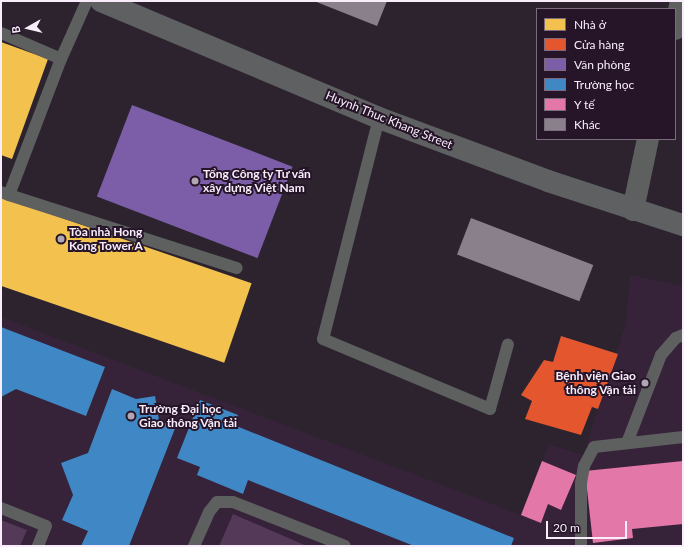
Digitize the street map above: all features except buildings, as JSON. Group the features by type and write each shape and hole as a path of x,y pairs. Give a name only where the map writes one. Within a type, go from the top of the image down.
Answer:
{"main road":[{"name":"Huynh Thuc Khang Street","path":"101,1 379,118 548,181 633,210 683,225"}],"street":[{"path":"676,24 681,1"},
{"path":"633,210 648,140"}],"lane":[{"path":"87,1 5,193 237,268"},
{"path":"1,34 61,59"},
{"path":"379,118 322,339 490,410 508,344"},
{"path":"627,443 661,355 676,338 683,335"},
{"path":"581,546 581,483 584,466 594,447 683,437"},
{"path":"194,546 209,512 217,502 233,502 345,546"},
{"path":"1,508 46,526 38,546"}],"shaded area":[{"name":"Trường Đại học Giao thông Vận tải","path":"630,275 683,286 683,546 1,546 1,317 521,515 549,444 583,455 626,323"},
{"path":"233,514 307,546 219,546"},
{"path":"1,520 27,530 20,546 1,546"}],"place":[{"name":"Tổng Công ty Tư vấn xây dựng Việt Nam","path":"195,181"},
{"name":"Tòa nhà Hong Kong Tower A","path":"61,239"},
{"name":"Bệnh viện Giao thông Vận tải","path":"645,383"},
{"name":"Trường Đại học Giao thông Vận tải","path":"131,416"}]}
